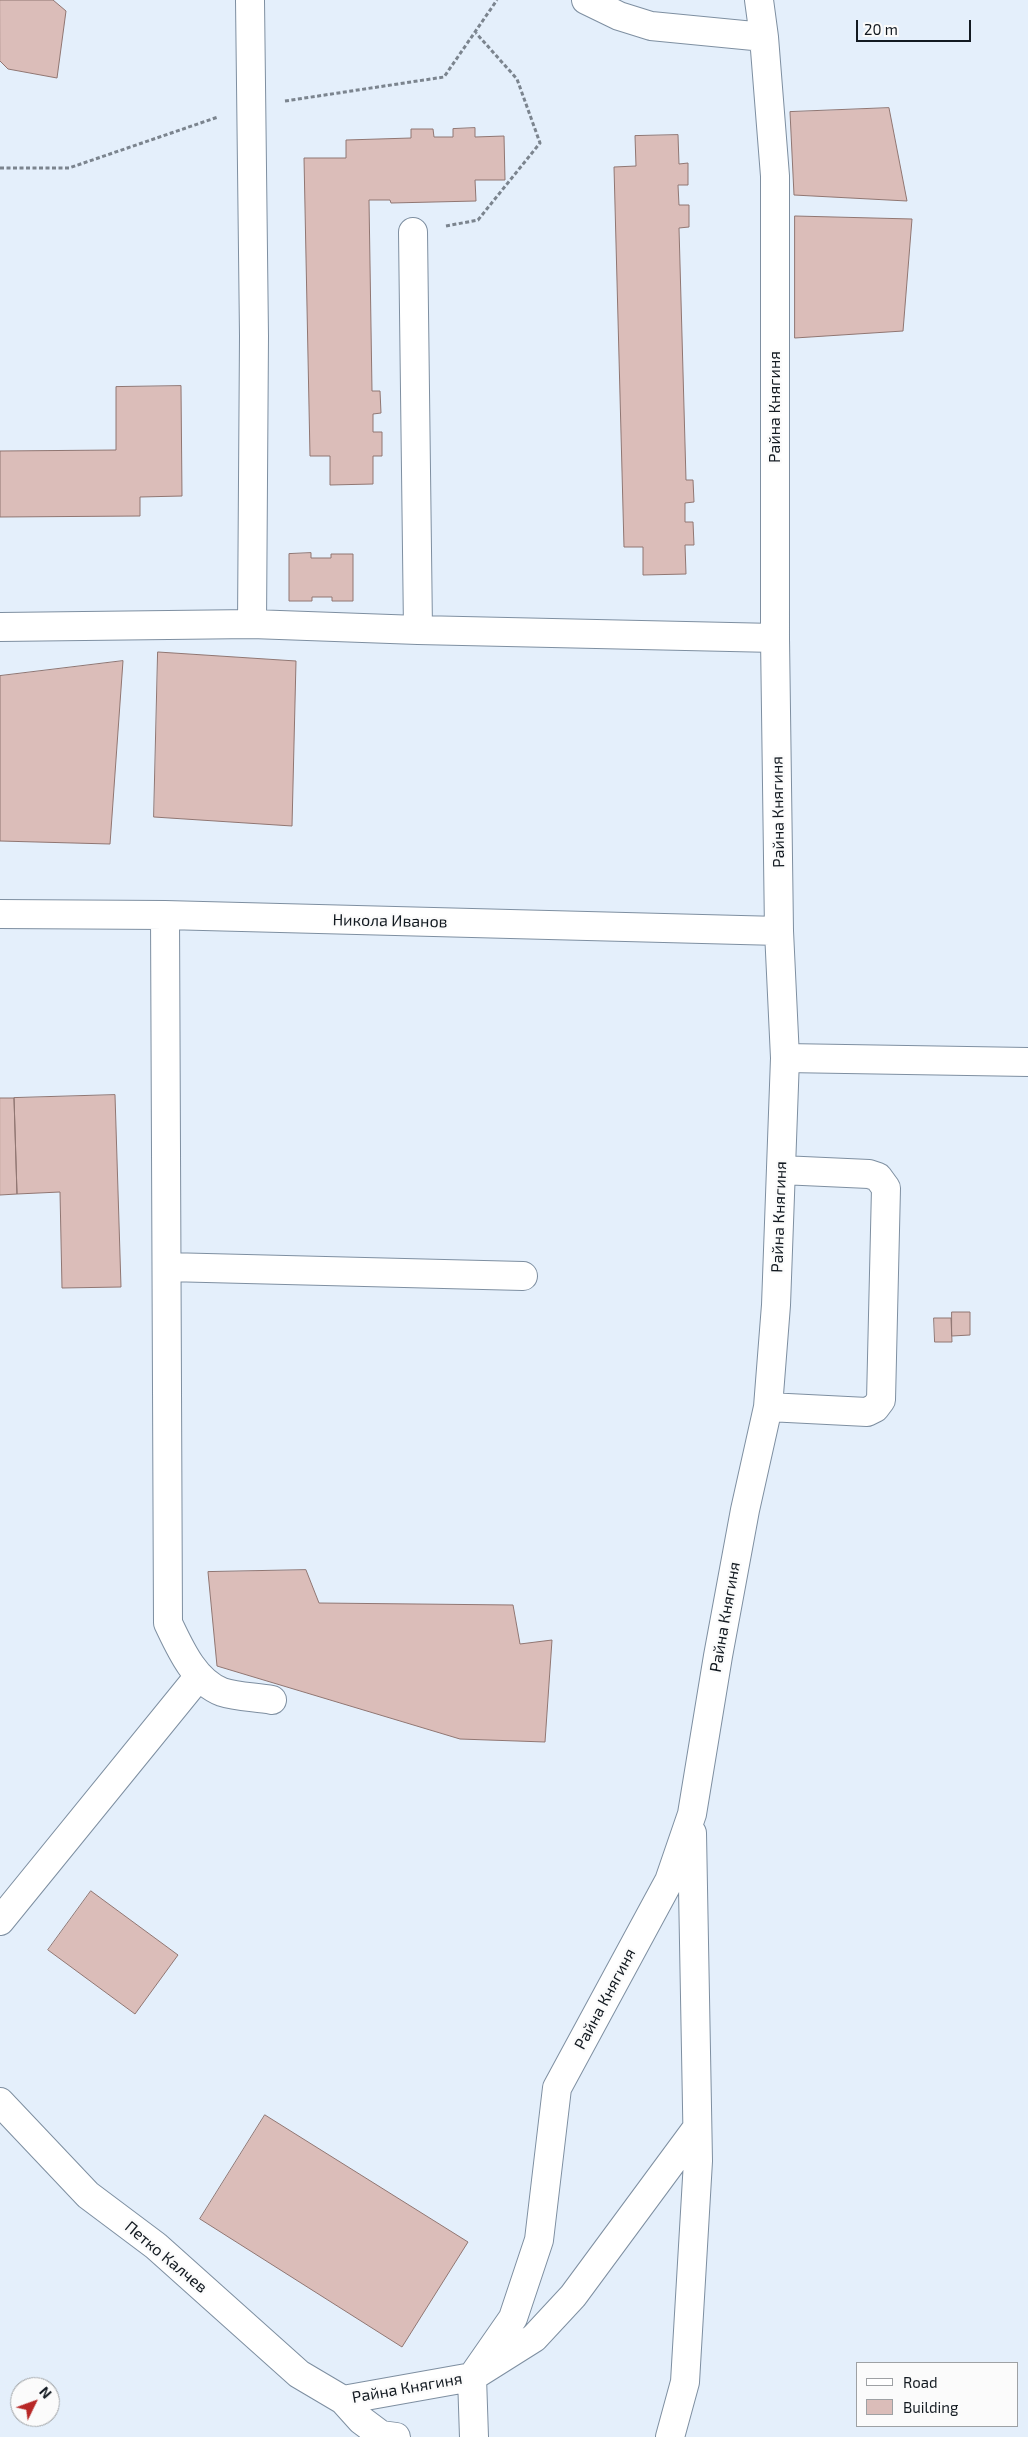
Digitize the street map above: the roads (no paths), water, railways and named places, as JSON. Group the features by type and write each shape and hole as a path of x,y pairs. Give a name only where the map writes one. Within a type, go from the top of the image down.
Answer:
{"street":[{"path":"250,0 254,336 252,624"},
{"path":"586,0 619,16 651,26 764,37"},
{"name":"Райна Княгиня","path":"474,2437 472,2377 513,2318 539,2240 557,2088 669,1881 692,1814 718,1656 745,1510 768,1407 785,1058 779,931 775,638 774,176 764,37 759,0"},
{"path":"413,232 418,630"},
{"path":"0,627 252,624 418,630 775,638"},
{"name":"Никола Иванов","path":"0,914 165,915 779,931"},
{"path":"165,915 168,1623 181,1650 199,1676 221,1692 272,1700"},
{"path":"785,1058 1028,1062"},
{"path":"768,1407 867,1412 875,1408 881,1400 886,1188 878,1176 868,1174 781,1170"},
{"path":"167,1267 523,1276"},
{"path":"3,1910 199,1676"},
{"path":"670,2437 685,2382 698,2161 692,1814"},
{"name":"Петко Калчев","path":"0,2102 88,2195 156,2246 299,2374 343,2400 361,2420 381,2435 396,2437"},
{"path":"472,2377 534,2338 573,2296 697,2128"},
{"name":"Райна Княгиня","path":"343,2400 472,2377"}]}
